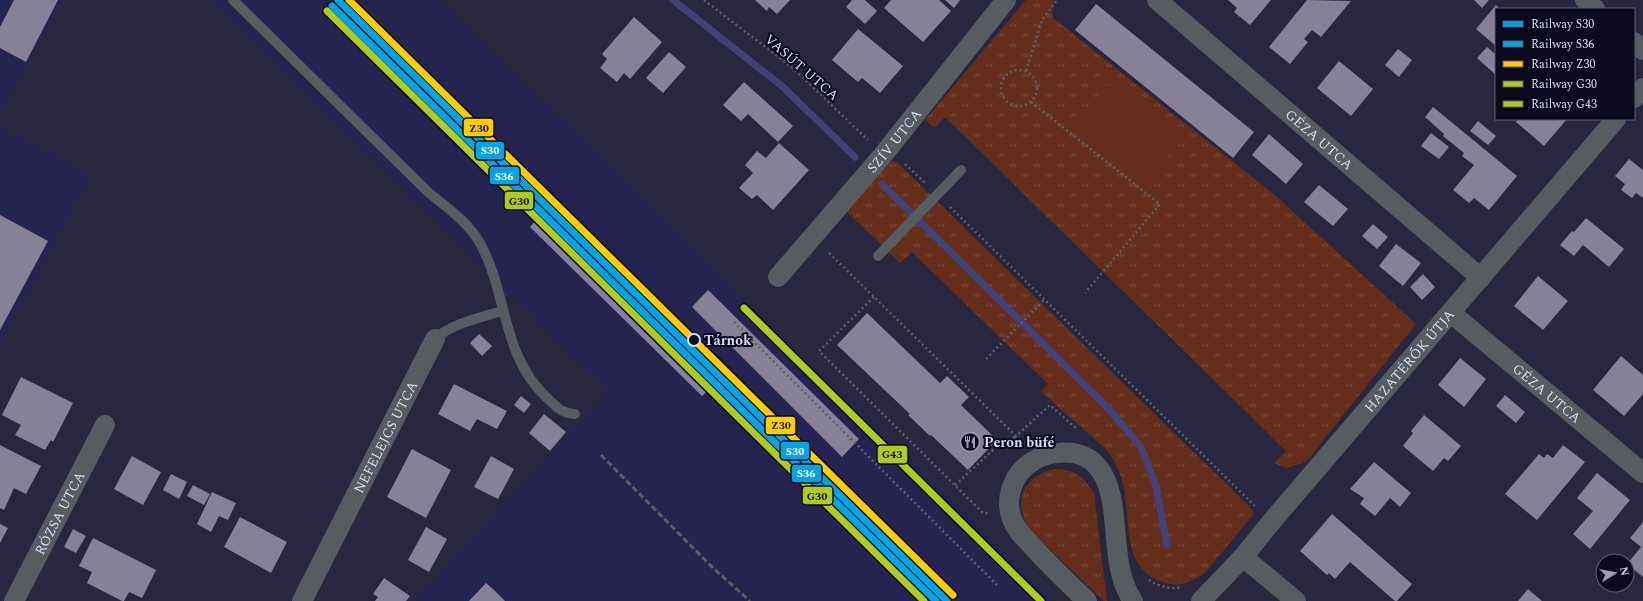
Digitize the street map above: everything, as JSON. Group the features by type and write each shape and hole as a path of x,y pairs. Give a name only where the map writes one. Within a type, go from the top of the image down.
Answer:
{"street":[{"name":"SZÍV UTCA","path":"778,277 886,151 1006,0"},
{"name":"GÉZA UTCA","path":"1157,0 1481,278"},
{"path":"1585,0 1595,8"},
{"path":"1635,43 1643,50"},
{"path":"1635,97 1643,88"},
{"name":"HAZATÉRŐK ÚTJA","path":"1201,601 1243,557 1615,120"},
{"name":"GÉZA UTCA","path":"1451,313 1643,473"},
{"name":"NEFELEJCS UTCA","path":"302,601 435,339"},
{"name":"RÓZSA UTCA","path":"14,601 105,425"},
{"path":"1087,601 1058,574 1016,528 1010,512 1008,501 1011,489 1025,467 1040,458 1054,454 1077,453 1088,458 1097,465 1106,479 1113,508 1118,560 1125,583 1133,601"},
{"path":"1243,557 1296,601"}],"lane":[{"path":"233,0 428,192 461,220 479,242 487,259 513,346 523,368 533,384 565,413 575,414"},
{"path":"878,256 961,170"},
{"name":"NEFELEJCS UTCA","path":"435,339 442,332 453,327 502,311"}],"path":[{"name":"VASÚT UTCA","path":"704,0 794,69 937,194 1272,522"},
{"path":"1026,71 1042,20 1057,0"},
{"path":"1018,70 1026,71 1033,77 1037,85 1036,94 1031,102 1024,106 1015,106 1007,103 1002,98 1000,83 1009,72 1018,70"},
{"path":"403,83 681,362"},
{"path":"1031,102 1160,204 1085,292"},
{"path":"813,236 1016,436 1050,405 1082,434"},
{"path":"874,297 819,351 983,513 1010,512"},
{"path":"986,359 1044,300"},
{"path":"734,322 998,587"},
{"path":"1145,577 1161,586 1170,588 1187,586"}],"shaded area":[{"path":"0,0 62,0 0,114"},
{"path":"212,0 440,0 738,294 1054,601 415,601 608,391"},
{"path":"0,127 91,176 0,344"}],"green space":[{"path":"1026,0 1054,0 1052,17 1276,196 1416,324 1306,462 1286,468 1274,463 1286,451 945,117 934,128 925,120"},
{"path":"1108,83 1179,136 1151,186 1074,129"},
{"path":"890,162 897,162 1250,507 1253,511 1253,515 1205,573 1185,583 1168,584 1149,576 1140,567 1134,556 1131,545 1123,483 1116,465 1109,453 1041,391 1048,384 912,252 900,263 847,212"},
{"path":"1055,469 1069,471 1079,475 1087,483 1094,494 1107,601 1104,601 1029,529 1024,519 1021,509 1021,500 1028,484 1044,472"}],"building":[{"path":"14,0 58,0 26,62 0,48 0,27"},
{"path":"755,0 790,0 777,14 769,7 767,11"},
{"path":"852,0 865,0 877,11 865,24 846,7"},
{"path":"891,0 939,0 951,11 923,42 884,8"},
{"path":"945,0 960,0 954,8"},
{"path":"1228,0 1271,0 1250,25 1234,12 1237,8"},
{"path":"1307,0 1351,1 1321,37 1312,30 1304,39 1308,42 1290,64 1269,47"},
{"path":"1474,0 1489,0 1482,8"},
{"path":"1096,4 1254,132 1233,158 1075,30"},
{"path":"1496,5 1499,8 1495,8 1495,45 1476,29"},
{"path":"634,17 662,42 630,79 624,73 617,82 600,68 607,59 602,54"},
{"path":"858,29 903,66 880,93 862,78 858,82 832,60"},
{"path":"1487,47 1495,54 1495,74 1477,58"},
{"path":"1398,49 1412,60 1399,77 1385,65"},
{"path":"669,52 686,67 663,93 646,78"},
{"path":"1339,61 1373,89 1351,116 1317,88"},
{"path":"744,82 793,126 778,142 748,114 741,121 723,105"},
{"path":"1433,107 1517,176 1489,210 1474,198 1469,203 1453,190 1474,165 1462,156 1464,153 1443,136 1444,134 1425,117"},
{"path":"1517,120 1566,120 1544,146 1516,122"},
{"path":"1478,121 1496,136 1488,145 1470,131"},
{"path":"1431,133 1449,147 1439,159 1421,146"},
{"path":"1269,134 1303,164 1286,184 1252,155"},
{"path":"779,143 809,170 773,210 757,195 752,199 739,188 753,173 745,165 757,151 766,158"},
{"path":"1629,159 1643,170 1643,198 1636,193 1632,198 1621,190 1625,184 1615,176"},
{"path":"1319,185 1348,209 1333,226 1304,202"},
{"path":"544,211 716,384 702,396 530,227"},
{"path":"0,215 48,241 0,330"},
{"path":"1586,218 1624,249 1609,267 1583,245 1574,256 1560,245"},
{"path":"1373,224 1388,237 1377,249 1362,236"},
{"path":"1396,244 1421,263 1403,286 1379,266"},
{"path":"1423,274 1435,287 1422,300 1410,287"},
{"path":"1538,276 1568,301 1543,330 1514,306"},
{"path":"708,290 859,439 842,457 692,307"},
{"path":"867,313 940,383 947,376 969,397 961,405 997,440 968,470 931,435 930,436 908,415 910,414 837,345"},
{"path":"479,334 492,346 482,356 470,343"},
{"path":"1621,356 1643,375 1643,394 1624,416 1593,390"},
{"path":"1460,358 1486,379 1464,407 1438,385"},
{"path":"21,377 73,403 53,442 51,440 45,450 15,435 21,425 2,415"},
{"path":"454,384 507,411 497,429 477,419 470,431 438,414"},
{"path":"1505,395 1525,412 1516,423 1496,406"},
{"path":"521,396 531,404 524,413 514,405"},
{"path":"544,414 566,432 550,451 529,433"},
{"path":"1424,415 1461,446 1448,461 1444,458 1433,471 1403,446 1413,433 1411,431"},
{"path":"0,445 41,466 26,494 14,488 4,510 0,508"},
{"path":"1563,445 1585,462 1537,520 1505,494 1539,454 1544,458 1547,454 1553,458"},
{"path":"412,449 451,470 426,518 387,497"},
{"path":"132,456 161,472 143,505 114,489"},
{"path":"491,456 514,469 498,499 474,487"},
{"path":"1374,462 1411,493 1400,507 1390,498 1375,516 1360,504 1364,498 1350,489"},
{"path":"1597,473 1630,500 1590,549 1573,534 1593,511 1577,498"},
{"path":"171,474 187,482 179,499 163,490"},
{"path":"193,485 210,494 204,505 187,496"},
{"path":"212,492 236,503 228,520 219,516 211,532 197,524"},
{"path":"1332,514 1412,584 1397,601 1395,601 1350,562 1335,579 1329,573 1327,575 1300,551"},
{"path":"240,517 287,542 271,573 224,547"},
{"path":"1643,522 1643,577 1635,570 1635,554 1641,547 1630,538"},
{"path":"0,524 8,528 0,543"},
{"path":"426,527 447,539 429,572 408,560"},
{"path":"73,529 86,536 76,553 64,547"},
{"path":"93,538 156,570 142,598 129,592 124,601 122,601 87,583 92,572 79,566"},
{"path":"384,578 410,596 406,601 375,601 378,597 373,594"},
{"path":"486,583 494,590 505,601 469,601"},
{"path":"1528,589 1542,601 1518,601"}],"waterway":[{"path":"673,0 783,87 855,157"},
{"path":"882,184 1107,407 1141,447 1156,486 1167,545"}],"railway":[{"path":"601,455 713,568 750,601"}],"rail line":[{"name":"S30","path":"338,0 947,601"},
{"name":"Z30","path":"349,0 953,595"},
{"name":"S36","path":"332,6 936,601"},
{"name":"G30","path":"327,11 924,601"},
{"name":"G43","path":"744,308 1041,601"}],"place":[{"name":"Tárnok","path":"694,340"},
{"name":"Peron büfé","path":"970,442"}]}
